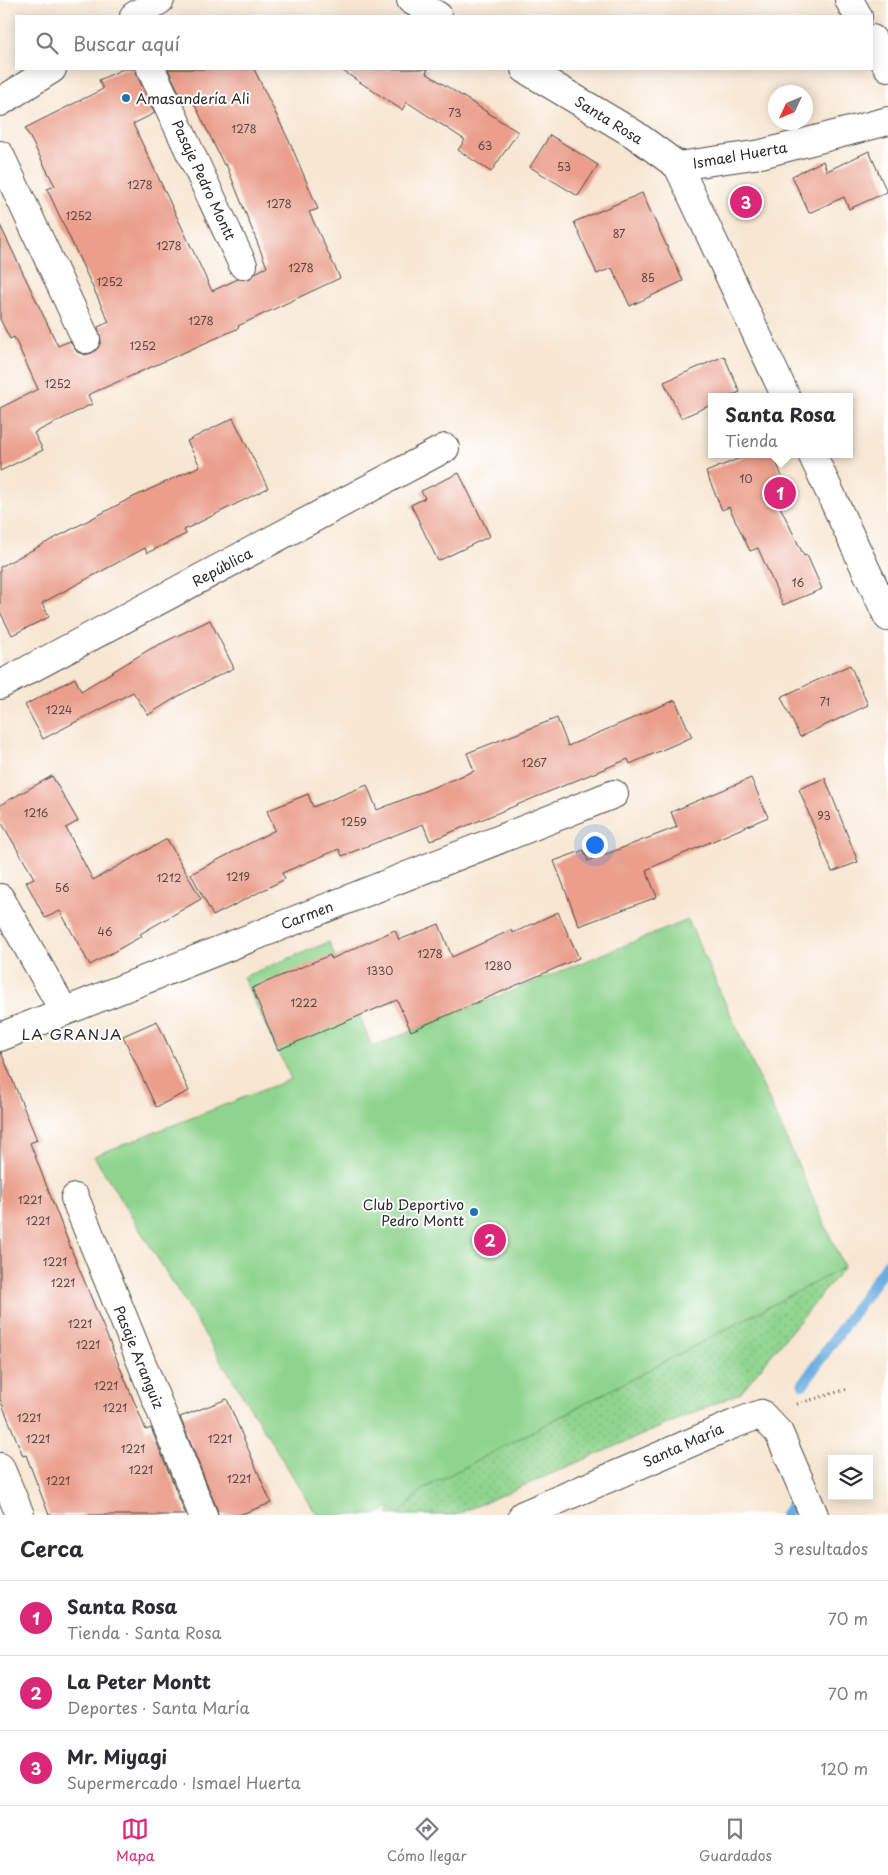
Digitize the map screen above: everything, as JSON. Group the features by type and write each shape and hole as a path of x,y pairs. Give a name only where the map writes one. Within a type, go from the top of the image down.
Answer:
{"street":[{"path":"136,15 160,0"},
{"path":"411,0 436,15"},
{"path":"849,0 857,15"},
{"path":"873,41 888,67"},
{"path":"0,102 50,70"},
{"name":"Pasaje Pedro Montt","path":"151,70 244,265"},
{"name":"Santa Rosa","path":"527,70 634,134 678,166 784,393"},
{"name":"Ismael Huerta","path":"678,166 761,154 888,121"},
{"path":"0,155 86,339"},
{"name":"República","path":"0,685 445,448"},
{"path":"814,458 888,617"},
{"name":"Carmen","path":"0,1037 614,794"},
{"path":"0,898 64,1011"},
{"name":"Pasaje Aranguiz","path":"75,1198 203,1515"},
{"path":"761,1414 779,1433 814,1515"},
{"name":"Santa María","path":"523,1515 761,1414"},
{"path":"0,1467 20,1515"}],"path":[{"path":"761,1414 848,1389"}],"green space":[{"name":"Club Deportivo Pedro Montt","path":"688,920 844,1267 423,1489 399,1514 391,1507 376,1515 317,1515 94,1156 291,1079 243,977 329,942 372,1047"},
{"path":"844,1267 740,1393 455,1515 389,1515 391,1507 399,1514 423,1489"}],"building":[{"path":"121,70 136,70 137,76 155,113 133,124 212,291 238,279 249,279 267,267 226,164 224,165 191,97 183,100 168,70 254,70 291,145 318,209 309,212 340,278 238,326 239,328 88,395 92,404 34,433 43,450 0,471 0,408 38,389 14,337 10,339 0,319 0,225 58,346 70,341 77,352 85,355 92,353 98,348 101,341 98,327 109,322 47,189 55,186 25,128 103,89 99,80"},
{"path":"342,70 428,70 426,73 518,132 491,172 458,150 465,140 407,102 402,110"},
{"path":"550,135 598,165 578,196 530,167"},
{"path":"869,151 887,192 849,209 844,197 809,213 792,176 823,161 827,171"},
{"path":"642,193 683,281 630,306 612,268 597,274 574,222"},
{"path":"724,356 740,392 708,393 708,406 681,418 664,382"},
{"path":"233,418 268,488 184,530 186,534 147,553 145,548 42,603 49,617 12,635 0,612 0,567 127,500 200,466 187,441"},
{"path":"740,458 775,458 785,484 772,490 804,556 807,555 822,589 783,605 758,548 750,551 729,507 722,510 706,472"},
{"path":"459,473 490,536 438,561 411,505 425,498 421,491"},
{"path":"210,620 234,668 182,694 148,715 133,692 43,739 25,705 75,678 81,691 150,649"},
{"path":"850,665 868,705 800,737 781,697"},
{"path":"675,700 692,737 630,764 628,759 430,841 423,824 342,856 339,849 282,873 285,879 213,916 191,874 275,830 267,811 308,794 313,807 367,785 377,810 474,771 467,753 557,718 568,746"},
{"path":"52,776 78,821 66,828 93,880 167,839 201,899 140,934 142,936 90,965 60,911 45,918 26,882 34,878 0,820 0,805"},
{"path":"751,778 768,817 646,870 657,897 579,926 554,861 584,850 588,861 677,827 671,812"},
{"path":"825,778 858,862 832,872 799,789"},
{"path":"558,912 579,958 411,1031 397,1000 278,1050 252,988 330,955 331,959 395,930 399,940 439,924 452,957 511,930 513,933"},
{"path":"157,1021 189,1091 156,1107 123,1036"},
{"path":"0,1052 37,1140 30,1143 69,1244 146,1430 151,1428 186,1515 49,1515 26,1455 23,1456 0,1399"},
{"path":"227,1399 271,1503 239,1515 218,1515 180,1417"}],"waterway":[{"path":"803,1384 888,1263"},
{"path":"785,1515 790,1508"}],"place":[{"name":"Amasandería Ali","path":"126,98"},
{"name":"Mr. Miyagi","path":"746,202"},
{"name":"Santa Rosa","path":"780,493"},
{"name":"Club Deportivo Pedro Montt","path":"474,1212"},
{"name":"La Peter Montt","path":"490,1240"}],"district":[{"name":"LA GRANJA","path":"72,1033"}]}
